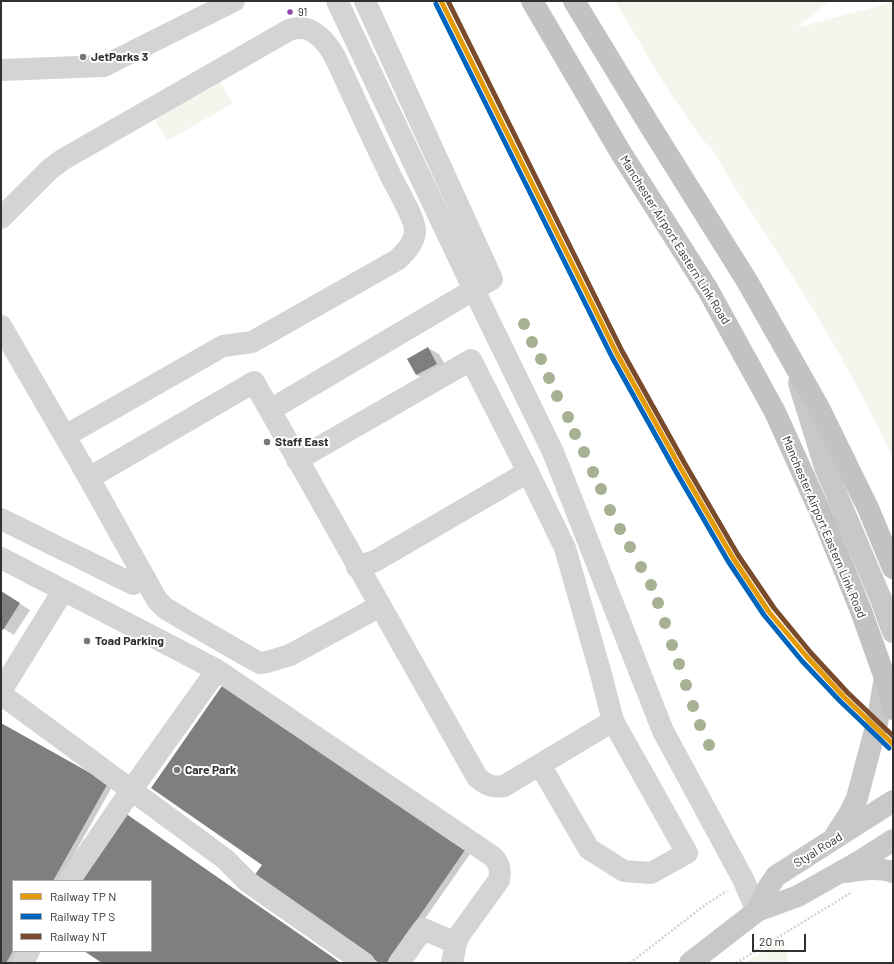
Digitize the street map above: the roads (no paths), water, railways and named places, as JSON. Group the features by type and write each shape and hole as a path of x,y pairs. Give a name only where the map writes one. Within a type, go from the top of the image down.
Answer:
{"highway":[{"name":"Manchester Airport Eastern Link Road","path":"532,1 621,153 708,290 775,412 826,526 860,608 885,678 893,709"},
{"path":"574,1 747,281 819,408 868,508 893,568"}],"main road":[{"path":"794,366 825,467 881,599 893,632"},
{"path":"832,840 850,813 857,798 877,723 885,678"},
{"name":"Styal Road","path":"757,911 766,891 776,876 893,801"},
{"name":"Styal Road","path":"690,963 757,911 798,896 893,840"},
{"path":"838,873 860,869 875,869 893,872"}],"lane":[{"path":"1,70 104,66 234,1"},
{"path":"337,1 474,290 553,452 663,731 744,879 757,911"},
{"path":"270,410 492,279 365,1"},
{"path":"1,218 49,170 62,160 289,30 300,27 313,32 327,44 334,55 387,170 412,218 415,231 412,242 404,254 397,260 252,342 223,346 65,436"},
{"path":"1,326 89,478 157,600 165,608 223,643 260,663 278,660 290,655 380,606"},
{"path":"297,460 471,360 565,548 613,721 687,853 651,873 624,871 589,848 540,764"},
{"path":"89,478 254,382 477,777 486,785 495,788 504,786 613,721"},
{"path":"358,567 375,561 528,472"},
{"path":"1,519 133,584 145,578"},
{"path":"1,558 217,670 486,852 497,861 500,872 498,880 466,924 454,953 423,929 399,963"},
{"path":"63,591 1,693 225,859 237,882 248,882 364,963"},
{"path":"70,880 217,670"},
{"path":"22,963 28,952"}],"rail line":[{"name":"NT","path":"448,1 622,351 738,555 774,608 811,653 848,693 893,736"}],"place":[{"name":"91","path":"290,12"},
{"name":"JetParks 3","path":"83,57"},
{"name":"Staff East","path":"267,442"},
{"name":"Toad Parking","path":"87,641"},
{"name":"Care Park","path":"177,770"}]}
